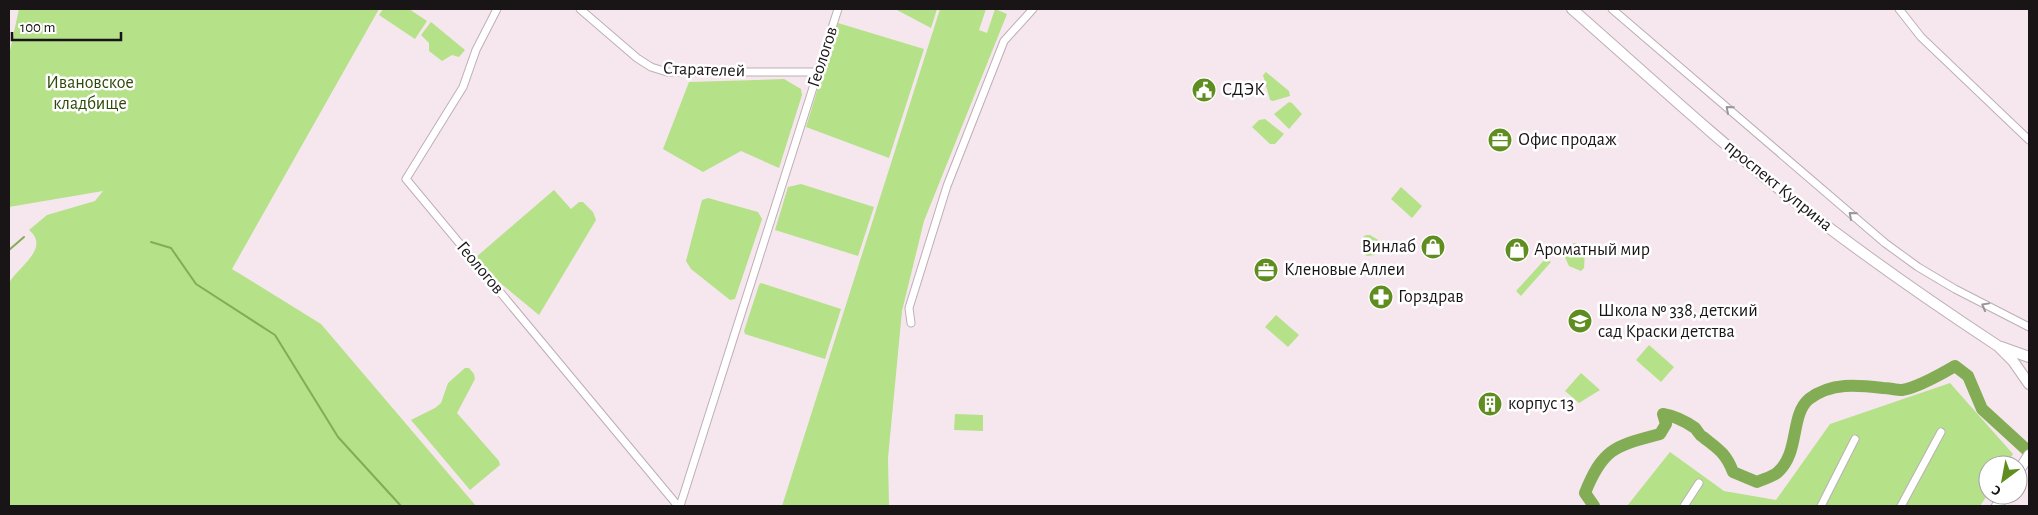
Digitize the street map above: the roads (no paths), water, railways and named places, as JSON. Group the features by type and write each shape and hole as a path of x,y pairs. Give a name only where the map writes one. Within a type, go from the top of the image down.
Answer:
{"main road":[{"name":"проспект Куприна","path":"1572,9 1712,132 1792,199 1857,248 1998,346 2013,361 2029,384"},
{"name":"проспект Куприна","path":"1998,346 2029,357"}],"street":[{"name":"Геологов","path":"497,9 476,50 463,87 406,179 679,506"},
{"name":"Старателей","path":"580,9 637,58 651,67 667,72 818,72"},
{"name":"Геологов","path":"679,506 838,9"},
{"path":"911,323 909,308 959,154 1004,41 1033,9"},
{"path":"1612,9 1891,248 1918,268 2029,328"},
{"path":"1899,9 1921,38 2029,140"},
{"path":"1901,506 1941,432"},
{"path":"1821,506 1855,439"},
{"path":"1684,506 1699,483"}],"waterway":[{"path":"9,250 24,237"},
{"path":"151,242 171,248 196,284 275,335 338,437 401,506"},
{"path":"1594,506 1585,493 1598,466 1612,451 1621,446 1660,434 1666,424 1663,414 1680,419 1695,428 1700,435 1724,456 1733,472 1757,482 1776,474 1785,464 1799,414 1809,399 1817,394 1835,387 1845,386 1908,389 1955,366 1968,376 1982,409 2029,452"}],"place":[{"name":"СДЭК","path":"1204,90"},
{"name":"Офис продаж","path":"1500,140"},
{"name":"Винлаб","path":"1433,247"},
{"name":"Ароматный мир","path":"1517,250"},
{"name":"Кленовые Аллеи","path":"1266,270"},
{"name":"Горздрав","path":"1381,297"},
{"name":"Школа № 338, детский сад Краски детства","path":"1580,321"},
{"name":"корпус 13","path":"1490,404"}],"park label":[{"name":"Ивановское кладбище","path":"90,94"}]}
